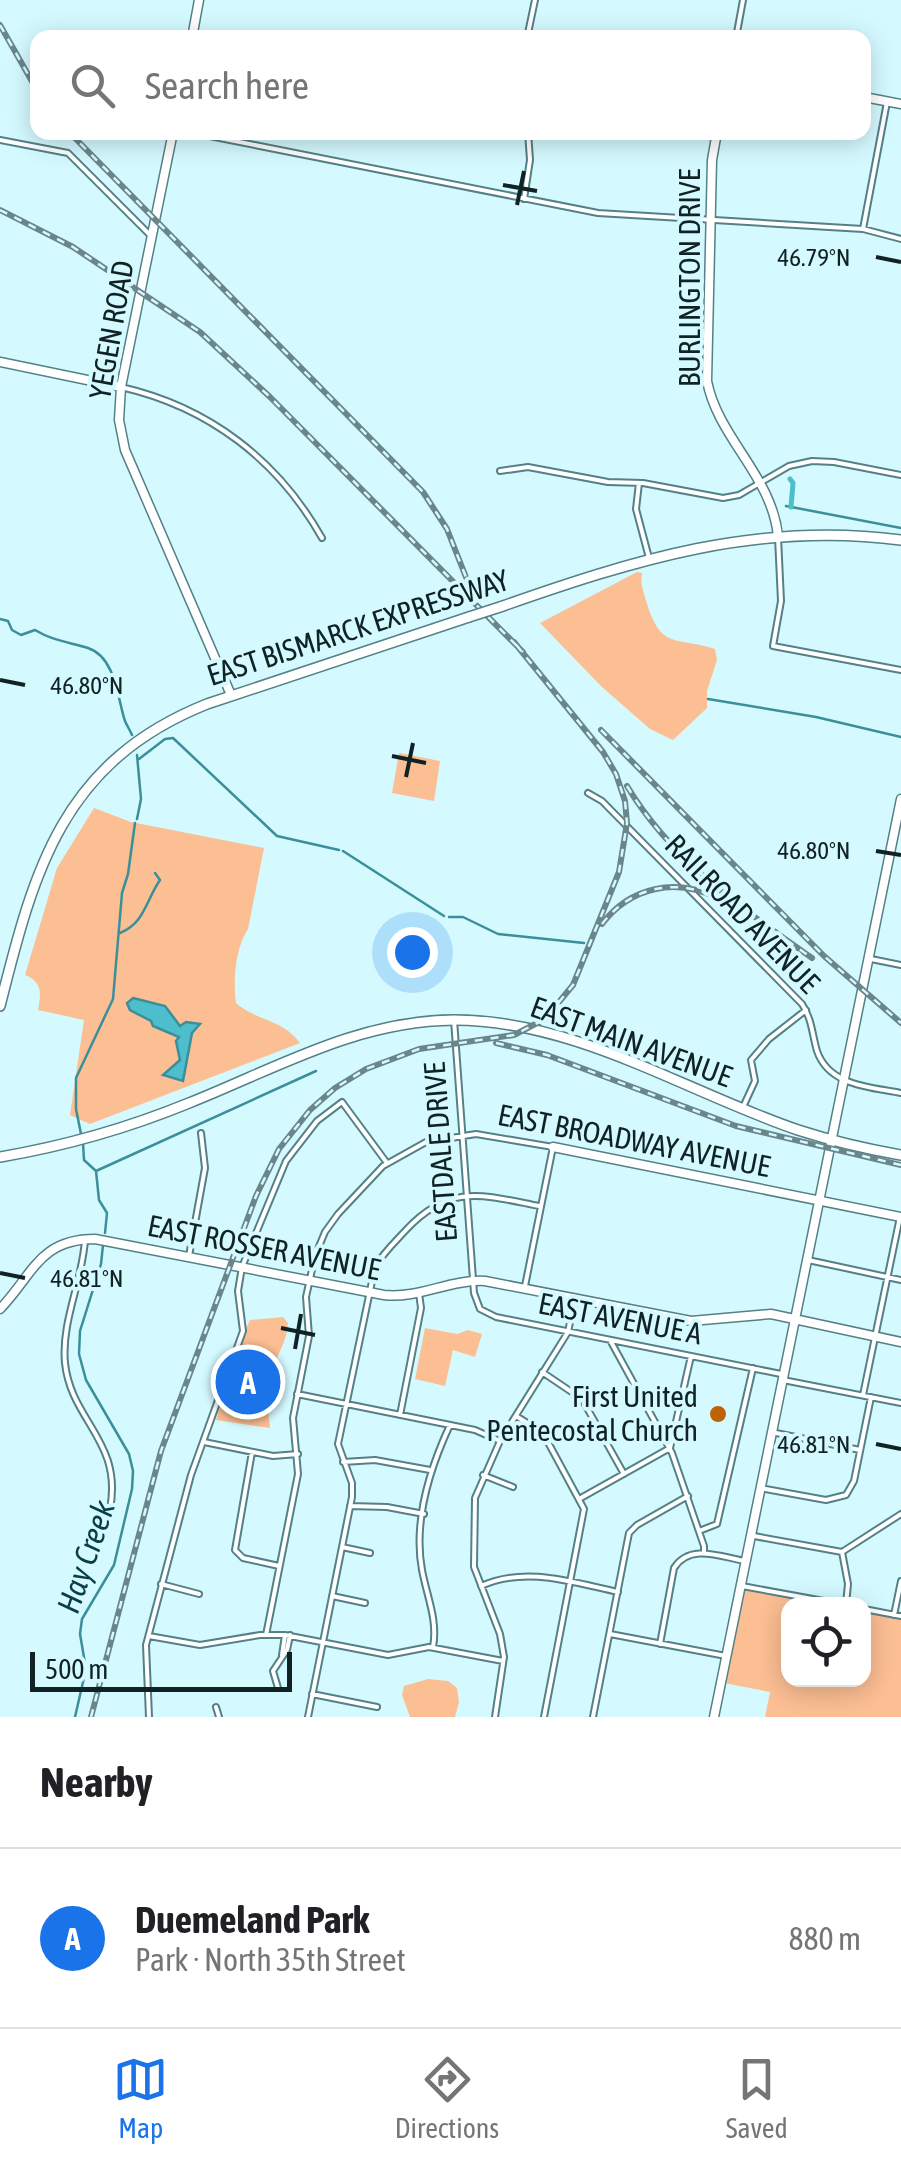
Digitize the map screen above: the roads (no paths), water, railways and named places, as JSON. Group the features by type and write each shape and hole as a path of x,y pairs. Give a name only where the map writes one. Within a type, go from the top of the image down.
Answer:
{"main road":[{"name":"EAST BISMARCK EXPRESSWAY","path":"0,1006 32,885 67,816 97,778 135,745 182,715 231,695 650,558 708,544 778,536 840,535 901,540"},
{"name":"EAST MAIN AVENUE","path":"0,1157 124,1127 190,1103 338,1038 400,1024 454,1020 501,1024 556,1036 830,1140 901,1155"}],"street":[{"path":"193,30 199,0"},
{"path":"529,30 534,0"},
{"path":"737,30 743,0"},
{"path":"871,99 901,104"},
{"path":"863,229 887,102"},
{"path":"0,140 68,154 152,237"},
{"name":"YEGEN ROAD","path":"171,140 122,387 119,426 125,450 231,695"},
{"path":"230,140 623,216 863,229 901,239"},
{"path":"524,198 529,140"},
{"name":"BURLINGTON DRIVE","path":"715,140 708,384 715,406 774,506 781,602 773,646 901,670"},
{"path":"0,362 122,387 183,406 232,434 283,480 322,538"},
{"path":"500,471 528,467 725,498 737,496 789,466 816,460 901,475"},
{"path":"639,482 637,511 650,558"},
{"name":"RAILROAD AVENUE","path":"588,793 602,801 806,1010 820,1058 843,1080"},
{"path":"714,1717 901,799"},
{"path":"868,958 901,965"},
{"path":"742,1108 754,1080 752,1060 768,1039 806,1010"},
{"name":"EASTDALE DRIVE","path":"454,1020 473,1280"},
{"path":"843,1080 901,1094"},
{"path":"148,1717 149,1636 202,1442 244,1328 238,1294 242,1267 286,1161 317,1121 342,1102 388,1162"},
{"path":"188,1256 205,1168 201,1133"},
{"name":"EAST BROADWAY AVENUE","path":"266,1635 297,1480 293,1422 309,1336 306,1301 316,1250 329,1224 388,1162 426,1142 462,1134 492,1135 901,1217"},
{"path":"524,1288 553,1147"},
{"path":"308,1717 350,1506 352,1484 338,1444 369,1292 380,1259 418,1216 442,1201 466,1195 541,1206"},
{"path":"863,1395 901,1217"},
{"path":"85,1239 65,1363 72,1390 110,1460 110,1509"},
{"name":"EAST ROSSER AVENUE","path":"0,1309 43,1255 85,1239 394,1296 473,1280 692,1321 753,1314 794,1318 901,1342"},
{"path":"806,1259 901,1280"},
{"name":"EAST AVENUE A","path":"473,1280 475,1300 487,1314 753,1368 901,1403"},
{"path":"400,1415 421,1308 420,1293"},
{"path":"495,1717 504,1662 500,1634 473,1558 474,1513 483,1475 500,1441 568,1332 575,1298"},
{"path":"610,1340 670,1448 704,1554"},
{"path":"580,1499 670,1448 691,1356"},
{"path":"699,1531 716,1525 753,1368"},
{"path":"542,1372 582,1398 624,1474"},
{"path":"297,1394 450,1425 500,1441"},
{"path":"760,1488 830,1501 846,1495 854,1481 870,1397"},
{"path":"515,1415 543,1433 584,1513 544,1717"},
{"path":"433,1647 435,1626 420,1558 430,1470 450,1425"},
{"path":"771,1432 860,1450"},
{"path":"202,1442 273,1456 298,1454"},
{"path":"252,1452 235,1550 243,1558 280,1566"},
{"path":"343,1462 375,1460 430,1470"},
{"path":"483,1475 513,1487"},
{"path":"593,1717 631,1530 688,1496"},
{"path":"350,1506 384,1506 424,1514"},
{"path":"750,1535 842,1552 901,1514"},
{"path":"342,1547 370,1553"},
{"path":"842,1552 848,1584 845,1597"},
{"path":"660,1644 677,1562 691,1553 745,1562"},
{"path":"480,1586 519,1574 618,1592"},
{"path":"871,1610 898,1615 901,1582"},
{"path":"162,1584 200,1594"},
{"path":"740,1586 803,1597"},
{"path":"332,1596 365,1603"},
{"path":"610,1634 726,1656"},
{"path":"149,1636 184,1644 206,1644 288,1635 391,1656 433,1647 504,1662"},
{"path":"278,1688 272,1671 287,1650 288,1635"},
{"path":"312,1694 377,1706"},
{"path":"216,1707 219,1717"}],"water":[{"path":"133,998 165,1006 180,1026 186,1022 200,1024 192,1033 183,1081 163,1075 180,1060 176,1041 179,1037 130,1010 127,1003"}],"waterway":[{"path":"790,479 791,507"},
{"path":"786,506 901,528"},
{"name":"Hay Creek","path":"0,619 8,621 12,630 21,635 35,630 88,648 105,660 132,735"},
{"path":"708,699 816,717 901,737"},
{"path":"139,759 165,739 173,738 277,836 339,850"},
{"name":"Hay Creek","path":"137,755 141,799 137,819"},
{"name":"Hay Creek","path":"81,1134 76,1078 113,999 122,893 135,823"},
{"path":"343,851 444,916"},
{"path":"120,933 135,923 144,910 160,880 155,873"},
{"path":"449,917 463,917 498,934 584,943"},
{"path":"96,1171 316,1071"},
{"name":"Hay Creek","path":"83,1143 84,1160 96,1171 99,1200 107,1213 105,1233"},
{"name":"Hay Creek","path":"75,1717 86,1669 80,1634 82,1619 114,1565 132,1489 129,1454 86,1380 79,1354 80,1331 103,1245"}],"railway":[{"path":"0,25 30,78"},
{"path":"77,140 423,492 447,529 473,595"},
{"path":"0,210 73,247 200,332 270,397 523,652"},
{"path":"91,1717 161,1451 256,1196 279,1149 310,1110 366,1069 419,1049 514,1035 545,1019 573,985 619,872 627,823 616,774 603,752 514,642"},
{"path":"601,730 824,956 901,1023"},
{"path":"627,786 645,813 687,860 734,901 812,958"},
{"path":"602,924 626,901 655,889 686,888 717,898"},
{"path":"496,1043 547,1055 736,1126 901,1165"}],"place":[{"name":"Duemeland Park","path":"248,1382"},
{"name":"First United Pentecostal Church","path":"718,1414"}]}
